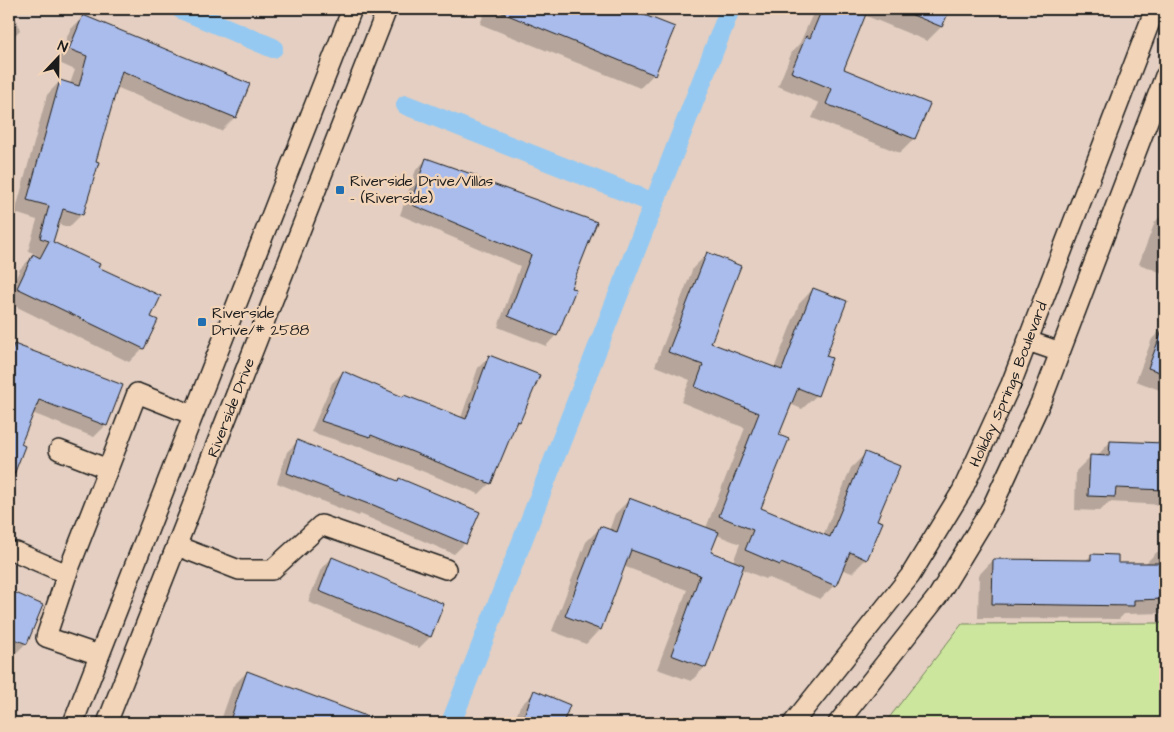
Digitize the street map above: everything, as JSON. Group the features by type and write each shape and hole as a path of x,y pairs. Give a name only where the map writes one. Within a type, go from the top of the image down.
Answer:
{"street":[{"path":"73,723 352,9"},
{"name":"Riverside Drive","path":"108,723 387,9"},
{"name":"Holiday Springs Boulevard","path":"793,723 910,576 962,491 1011,384 1155,9"},
{"path":"838,723 938,596 992,507 1043,397 1165,76"},
{"path":"1028,341 1060,352"},
{"path":"99,656 46,637 67,574 137,393 193,415"},
{"path":"59,450 108,469"},
{"path":"177,546 240,570 272,570 321,524 446,569"},
{"path":"16,552 67,574"}],"green space":[{"path":"1165,623 1165,723 885,723 962,624"}],"building":[{"path":"493,9 629,9 675,27 655,75"},
{"path":"822,9 868,9 844,69 930,104 915,139 826,104 832,89 791,72 806,36 810,38"},
{"path":"898,9 950,9 942,27"},
{"path":"83,15 250,84 236,118 122,71 96,161 99,162 83,215 63,209 53,242 100,264 98,267 161,296 151,317 158,320 144,349 17,288 33,254 40,258 49,241 40,238 49,206 27,200 60,80 79,86 87,56 69,49"},
{"path":"426,158 597,222 571,288 576,289 557,336 508,316 531,255 410,204"},
{"path":"707,252 741,266 711,343 782,370 813,288 847,301 826,356 832,358 818,396 798,388 779,435 789,439 761,508 830,537 865,452 900,466 877,520 883,522 867,560 850,552 836,586 745,550 753,530 719,516 759,413 695,387 703,365 668,352"},
{"path":"1165,327 1165,374 1148,368"},
{"path":"14,344 123,385 107,426 39,400 21,444 25,446 10,485 9,357"},
{"path":"489,355 540,375 520,422 517,421 491,484 371,435 370,437 321,421 343,371 403,397 404,395 466,419"},
{"path":"297,440 398,481 399,478 480,512 466,544 371,504 287,473"},
{"path":"1110,441 1165,443 1165,490 1116,488 1115,497 1088,496 1090,455 1109,456"},
{"path":"629,498 719,532 711,552 744,565 706,668 671,655 700,575 631,550 601,630 565,616 600,526 617,532"},
{"path":"1091,554 1118,555 1118,563 1165,563 1165,599 1134,600 1134,606 992,604 993,559 1091,560"},
{"path":"332,557 444,604 431,637 319,591"},
{"path":"9,590 43,605 27,644 9,637"},
{"path":"247,671 382,722 229,723"},
{"path":"534,690 570,705 563,723 521,723"}],"waterway":[{"path":"181,9 273,48"},
{"path":"451,723 730,9"},
{"path":"406,105 654,203"}],"place":[{"name":"Riverside Drive/Villas - (Riverside)","path":"340,190"},
{"name":"Riverside Drive/# 2588","path":"202,322"}]}
